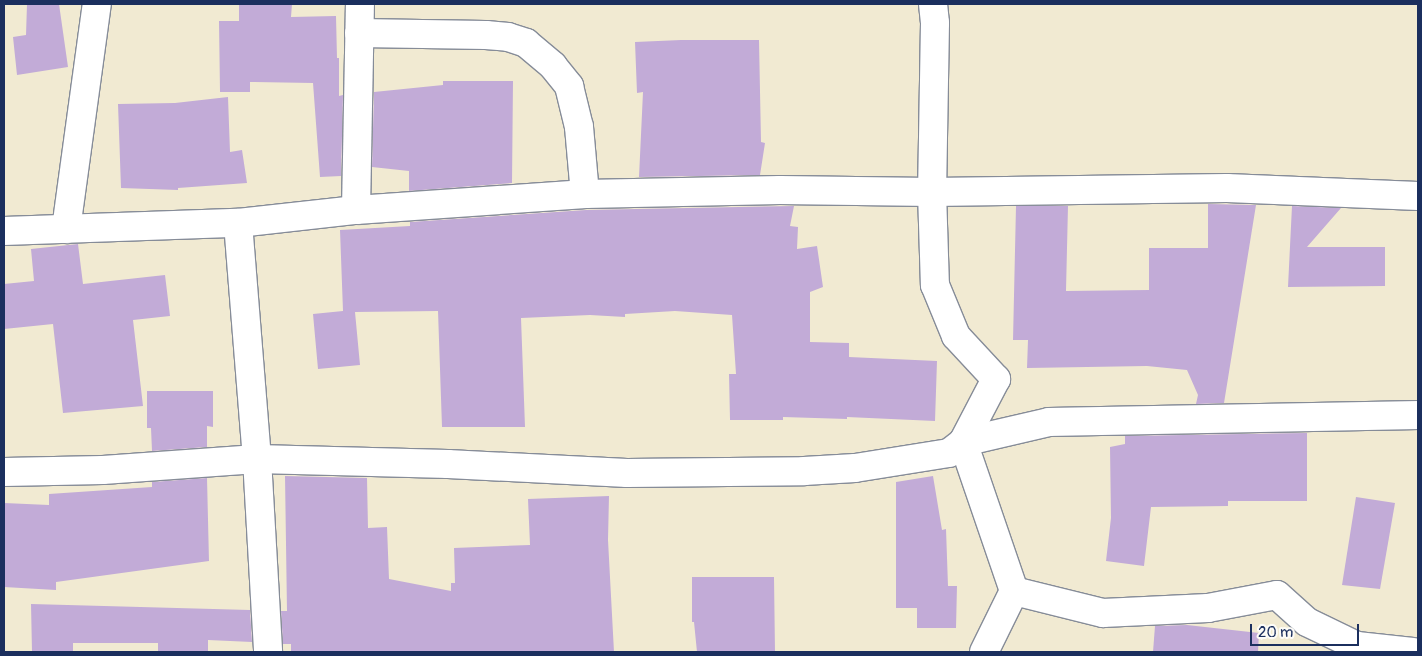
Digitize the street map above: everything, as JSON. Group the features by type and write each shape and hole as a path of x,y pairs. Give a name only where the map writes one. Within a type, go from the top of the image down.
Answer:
{"street":[{"path":"66,229 97,4"},
{"path":"356,210 360,4"},
{"path":"4,472 103,470 257,459 448,464 627,473 804,471 855,468 949,453 962,442 996,379 956,336 935,285 932,192 935,23 933,4"},
{"path":"359,33 486,34 508,37 526,43 554,66 569,86 579,127 585,194"},
{"path":"4,231 238,223 356,210 585,194 780,190 932,192 1227,188 1418,196"},
{"path":"238,223 257,459 268,652"},
{"path":"962,442 1050,422 1418,415"},
{"path":"962,442 1014,591 984,652"},
{"path":"1014,591 1103,613 1208,608 1277,595 1307,622 1357,646 1413,652"}],"building":[{"path":"27,4 59,4 68,67 17,75 13,37 26,35"},
{"path":"239,4 292,4 291,17 336,16 339,96 343,95 341,176 320,177 313,83 250,82 250,92 220,92 219,21 239,21"},
{"path":"759,40 761,142 765,143 760,175 639,177 643,92 637,93 635,42"},
{"path":"443,81 513,81 512,183 409,191 409,171 372,167 374,92 443,85"},
{"path":"228,97 230,152 242,150 247,183 178,188 178,190 121,188 118,104 175,103"},
{"path":"1208,204 1256,205 1224,403 1196,404 1198,395 1187,370 1147,366 1027,368 1028,340 1013,340 1016,206 1068,206 1066,291 1149,290 1149,248 1208,248"},
{"path":"794,206 790,226 798,227 797,249 817,246 823,287 810,292 810,342 849,343 849,357 937,361 935,421 847,417 847,419 783,417 783,420 730,420 729,374 736,374 732,315 675,311 625,314 625,317 590,315 521,318 525,427 442,427 438,311 355,312 360,365 318,369 313,314 343,311 340,230 410,226 410,222 586,210"},
{"path":"1292,206 1341,208 1307,247 1385,247 1385,286 1288,287"},
{"path":"78,244 83,284 165,275 170,316 133,320 143,406 63,413 53,324 4,329 4,284 34,281 31,249"},
{"path":"147,391 213,391 213,427 207,426 207,447 152,451 151,428 147,428"},
{"path":"1307,433 1307,501 1228,501 1228,506 1151,507 1144,566 1106,561 1111,518 1110,447 1125,444 1125,436"},
{"path":"285,476 367,478 368,528 387,527 389,579 451,591 451,583 455,583 454,548 530,545 528,499 609,496 608,540 614,652 291,652 291,644 283,644 281,611 287,611"},
{"path":"933,476 942,530 946,529 948,586 957,586 956,628 917,628 917,608 896,608 896,482"},
{"path":"207,478 209,561 56,582 56,590 4,587 4,503 49,505 49,494 152,487 152,482"},
{"path":"1356,497 1395,503 1380,589 1342,585"},
{"path":"692,577 774,577 775,652 697,652 694,622 692,622"},
{"path":"31,604 250,610 252,642 208,640 208,652 158,652 158,643 73,643 73,652 32,652"},
{"path":"1187,625 1259,633 1258,652 1153,652 1155,626"}]}
